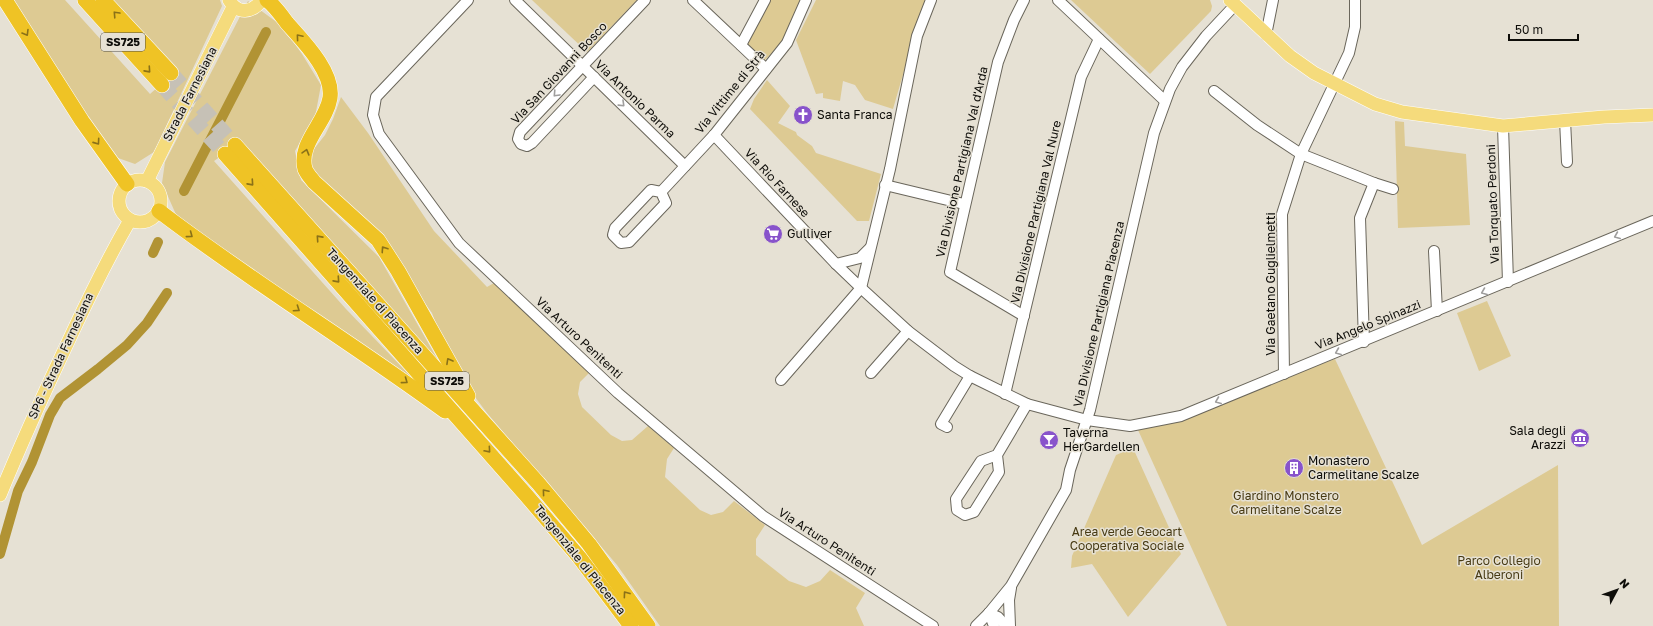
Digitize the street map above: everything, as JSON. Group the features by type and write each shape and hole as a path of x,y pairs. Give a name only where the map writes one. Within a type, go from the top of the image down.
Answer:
{"highway":[{"path":"5,0 82,121 127,184"},
{"name":"SS725","path":"85,0 166,79 103,0"},
{"path":"267,0 319,62 328,80 330,98 324,115 309,140 304,158 306,170 314,182 378,240 398,271 482,420"},
{"name":"Tangenziale di Piacenza","path":"631,626 580,557 230,149 482,420 589,544 648,626"},
{"path":"159,211 193,237 401,379 470,429"}],"main road":[{"path":"231,4 245,11 256,8 267,0"},
{"path":"1233,3 1302,66 1375,104 1402,112 1503,126 1604,117 1653,116"},
{"name":"Strada Farnesiana","path":"147,181 231,4"},
{"path":"134,181 147,181 157,188 161,199 159,211 152,219 141,223 130,220 122,213 118,203 120,192 127,184 134,181"},
{"name":"SP6 - Strada Farnesiana","path":"0,495 26,432 107,259 130,220"}],"street":[{"name":"Via Arturo Penitenti","path":"468,0 376,97 373,115 379,134 455,237 464,248 618,393 763,516 933,626"},
{"name":"Via Antonio Parma","path":"515,0 685,166"},
{"name":"Via San Giovanni Bosco","path":"594,77 532,144 527,146 522,144 518,139 520,132 645,0"},
{"path":"693,0 766,69"},
{"path":"741,45 765,0"},
{"name":"Via Vittime di Strà","path":"661,192 714,134 787,43 806,0"},
{"path":"781,380 861,288 886,185 917,36 932,0"},
{"name":"Via Divisione Partigiana Val d'Arda","path":"1024,0 1014,20 998,62 964,204 950,272 1024,316"},
{"path":"1058,0 1166,101"},
{"path":"1266,34 1273,0"},
{"name":"Via Gaetano Guglielmetti","path":"1284,374 1282,214 1301,154 1350,53 1354,27 1355,0"},
{"name":"Via Divisione Partigiana Piacenza","path":"976,626 989,613 1011,586 1066,490 1070,470 1087,420 1154,133 1170,88 1182,67 1233,3"},
{"name":"Via Divisione Partigiana Val Nure","path":"1006,394 1081,78 1099,39"},
{"path":"1214,91 1257,125 1301,154 1392,189"},
{"path":"1565,120 1567,162"},
{"name":"Via Torquato Perdoni","path":"1503,126 1508,282"},
{"name":"Via Rio Farnese","path":"714,134 836,264 908,331 954,366 970,376 1006,394 1027,404 1087,420"},
{"path":"1364,342 1360,218 1374,183"},
{"path":"886,185 964,204"},
{"path":"651,190 661,192 666,203 629,242 621,243 613,235 615,228 651,190"},
{"name":"Via Angelo Spinazzi","path":"1087,420 1130,426 1181,416 1364,342 1653,221"},
{"path":"836,264 860,258 871,246"},
{"path":"1434,251 1437,311"},
{"path":"871,373 908,331"},
{"path":"947,427 941,424 970,376"},
{"path":"997,455 981,461 956,499 957,510 965,515 974,512 999,472 997,455 1027,404"},
{"path":"1010,626 1009,600 1011,586"},
{"path":"989,613 994,626"},
{"path":"989,613 998,617 1006,626"}],"green space":[{"path":"10,0 65,0 150,94 175,72 104,0 220,0 222,6 154,152 135,164 118,158 95,131"},
{"path":"532,0 637,0 587,52"},
{"path":"768,0 802,0 783,41 764,61 745,45"},
{"path":"816,0 928,0 915,33 893,109 865,100 855,85 843,81 840,101 823,98 823,93 816,94 796,40"},
{"path":"1071,0 1210,0 1212,6 1211,11 1150,74"},
{"path":"248,1 282,26 302,54 321,85 315,117 295,151 301,180 379,257 446,374 240,143 214,161 346,309 424,390 178,219 162,183 165,162"},
{"path":"767,80 790,106 778,123 796,132 797,135 812,146 816,153 881,174 869,221 857,221 750,109 754,99"},
{"path":"341,97 368,133 434,231 487,287 494,283 589,373 580,382 578,394 582,407 611,435 622,441 632,440 648,426 674,448 667,459 665,477 700,510 711,515 723,512 734,501 765,525 756,539 756,555 789,581 806,587 820,581 830,570 865,593 856,608 864,626 660,626 617,565 487,413 451,365 432,313 378,240 305,169 314,149 325,135 333,119"},
{"path":"1395,121 1404,122 1405,146 1466,154 1470,225 1398,228"},
{"path":"1487,301 1511,356 1479,371 1457,313"},
{"name":"Giardino Monstero Carmelitane Scalze","path":"1335,359 1422,545 1558,465 1559,626 1227,626 1138,430"},
{"name":"Area verde Geocart Cooperativa Sociale","path":"1133,448 1181,554 1128,617 1092,564 1071,568 1072,556 1116,455"}],"waterway":[{"path":"184,191 266,32"},
{"path":"153,253 158,242"},
{"path":"0,554 18,491 32,462 50,415 60,398 127,345 147,323 167,293"}],"tunnel":[{"path":"171,73 235,145"},
{"path":"162,85 225,154"}],"place":[{"name":"Santa Franca","path":"803,115"},
{"name":"Gulliver","path":"773,234"},
{"name":"Sala degli Arazzi","path":"1580,438"},
{"name":"Taverna HerGardellen","path":"1049,440"},
{"name":"Monastero Carmelitane Scalze","path":"1294,468"}],"park label":[{"name":"Parco Collegio Alberoni","path":"1499,568"}]}
